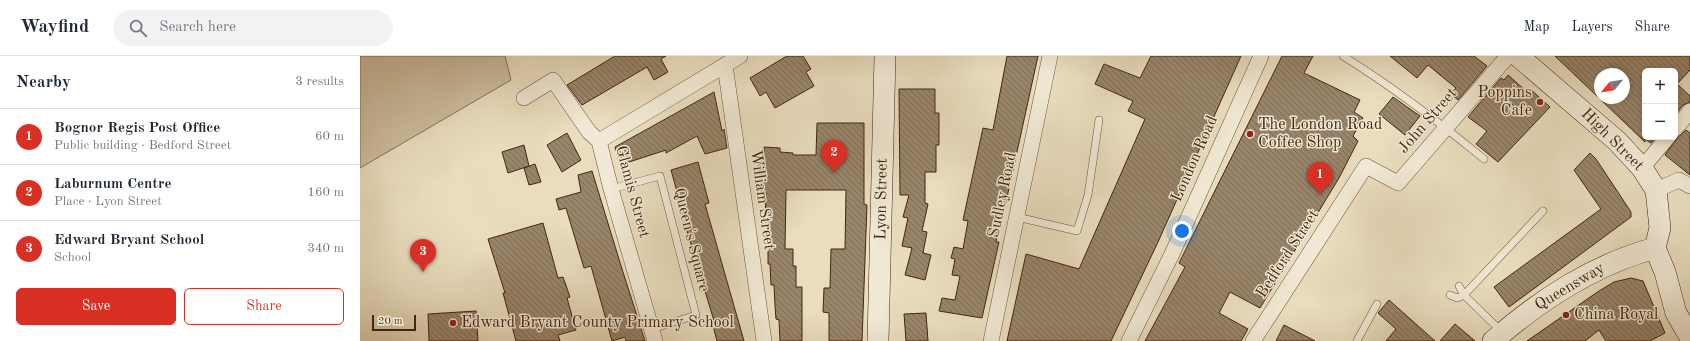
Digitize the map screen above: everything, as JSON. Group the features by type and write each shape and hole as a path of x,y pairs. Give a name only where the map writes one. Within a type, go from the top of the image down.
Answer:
{"street":[{"name":"Glamis Street","path":"654,335 611,189 599,141 740,56"},
{"name":"Lyon Street","path":"878,341 885,56"},
{"name":"Sudley Road","path":"991,341 1050,56"},
{"name":"London Road","path":"1129,341 1172,254 1261,56"},
{"name":"John Street","path":"1366,166 1398,183 1508,56"},
{"name":"High Street","path":"1518,56 1612,136 1642,168 1656,190 1660,228 1655,248"},
{"name":"William Street","path":"724,65 764,341"},
{"path":"524,98 553,80 589,132 599,141"},
{"path":"1678,126 1690,112"},
{"path":"1642,168 1665,140"},
{"name":"Bedford Street","path":"1253,341 1366,166"},
{"path":"1656,190 1679,180 1690,186"},
{"path":"1655,248 1676,312 1690,337"},
{"name":"Queensway","path":"1498,337 1554,293 1598,268 1629,255 1655,248"}],"lane":[{"path":"1343,56 1374,75 1447,128 1484,160"},
{"path":"1017,217 1077,231 1088,195 1100,120"},
{"name":"Queen's Square","path":"611,189 660,176 696,315 654,335"},
{"path":"1450,295 1457,298 1464,295 1544,211"},
{"path":"1459,286 1464,295 1498,337"},
{"path":"1357,341 1377,304"}],"shaded area":[{"path":"360,56 505,56 511,80 360,168"}],"building":[{"path":"615,56 666,56 661,59 668,72 654,80 647,67 582,105 567,85"},
{"path":"787,56 803,56 811,69 806,72 814,86 775,108 766,92 760,96 750,78"},
{"path":"1007,56 1038,56 1004,211 1002,210 996,242 999,242 982,318 939,311 942,298 955,300 960,276 952,275 955,259 951,258 954,247 963,249 968,221 963,220 983,128 993,130"},
{"path":"1151,56 1241,56 1158,242 1111,341 1007,341 1026,254 1079,269 1145,119 1128,111 1133,101 1095,84 1104,64 1140,78"},
{"path":"1282,56 1313,56 1304,73 1360,100 1354,112 1363,118 1353,136 1358,141 1339,178 1260,308 1230,292 1219,313 1248,329 1241,341 1145,341 1185,267 1179,263"},
{"path":"1390,56 1474,56 1487,66 1458,100 1451,94 1456,88 1428,65 1417,78"},
{"path":"1555,56 1690,56 1690,70 1678,83 1678,68 1642,68 1642,139 1605,104 1630,104 1630,68 1594,68 1594,93"},
{"path":"1508,75 1526,91 1529,88 1550,107 1498,162 1476,144 1487,131 1468,117 1501,78 1504,80"},
{"path":"1678,85 1690,96 1690,102 1683,105 1678,111"},
{"path":"899,89 935,89 935,113 939,113 939,145 936,145 936,172 925,172 925,203 928,204 922,231 927,232 923,253 931,255 925,280 905,275 912,248 902,246 908,218 903,217 909,195 900,195"},
{"path":"714,92 722,131 724,129 727,148 705,154 697,136 666,153 666,150 620,165 615,147"},
{"path":"1393,97 1420,116 1405,135 1379,114"},
{"path":"817,123 864,123 864,204 867,205 862,341 829,341 829,313 823,312 824,288 830,288 831,249 845,249 846,190 786,190 785,249 793,249 793,266 796,266 796,287 802,287 802,341 780,341 779,320 776,319 774,285 771,285 770,264 768,264 768,222 765,222 766,193 761,193 759,161 764,161 764,147 780,148 780,152 793,153 793,155 816,155"},
{"path":"1686,130 1690,133 1690,175 1665,155 1676,140 1678,140 1678,137"},
{"path":"567,133 581,160 562,172 547,145"},
{"path":"1646,140 1654,140 1651,143"},
{"path":"524,145 529,166 508,173 502,152"},
{"path":"1590,153 1596,159 1631,212 1631,217 1509,307 1494,287 1601,209 1574,170"},
{"path":"698,162 709,203 705,204 744,341 717,341 712,322 714,321 684,221 671,170"},
{"path":"535,164 541,182 529,185 524,168"},
{"path":"592,171 645,341 626,341 625,337 612,341 591,266 584,268 566,208 559,210 556,199 581,192 578,175"},
{"path":"543,223 558,278 563,277 570,297 567,298 576,330 558,335 560,341 516,341 503,293 505,293 488,239"},
{"path":"1631,278 1643,281 1665,333 1650,341 1606,341 1599,330 1585,341 1527,341 1599,291 1614,282"},
{"path":"1389,300 1435,341 1386,341 1396,329 1378,313"},
{"name":"Edward Bryant County Primary School","path":"476,311 478,341 429,341 428,314"},
{"path":"926,313 928,341 906,341 904,314"},
{"path":"1455,324 1475,341 1440,341"},
{"path":"1284,325 1315,341 1276,341"}],"place":[{"name":"Poppins Cafe","path":"1540,102"},
{"name":"The London Road Coffee Shop","path":"1250,134"},
{"name":"Laburnum Centre","path":"834,173"},
{"name":"Bognor Regis Post Office","path":"1320,195"},
{"name":"Edward Bryant School","path":"423,272"},
{"name":"China Royal","path":"1566,315"},
{"name":"Edward Bryant County Primary School","path":"453,323"}]}
